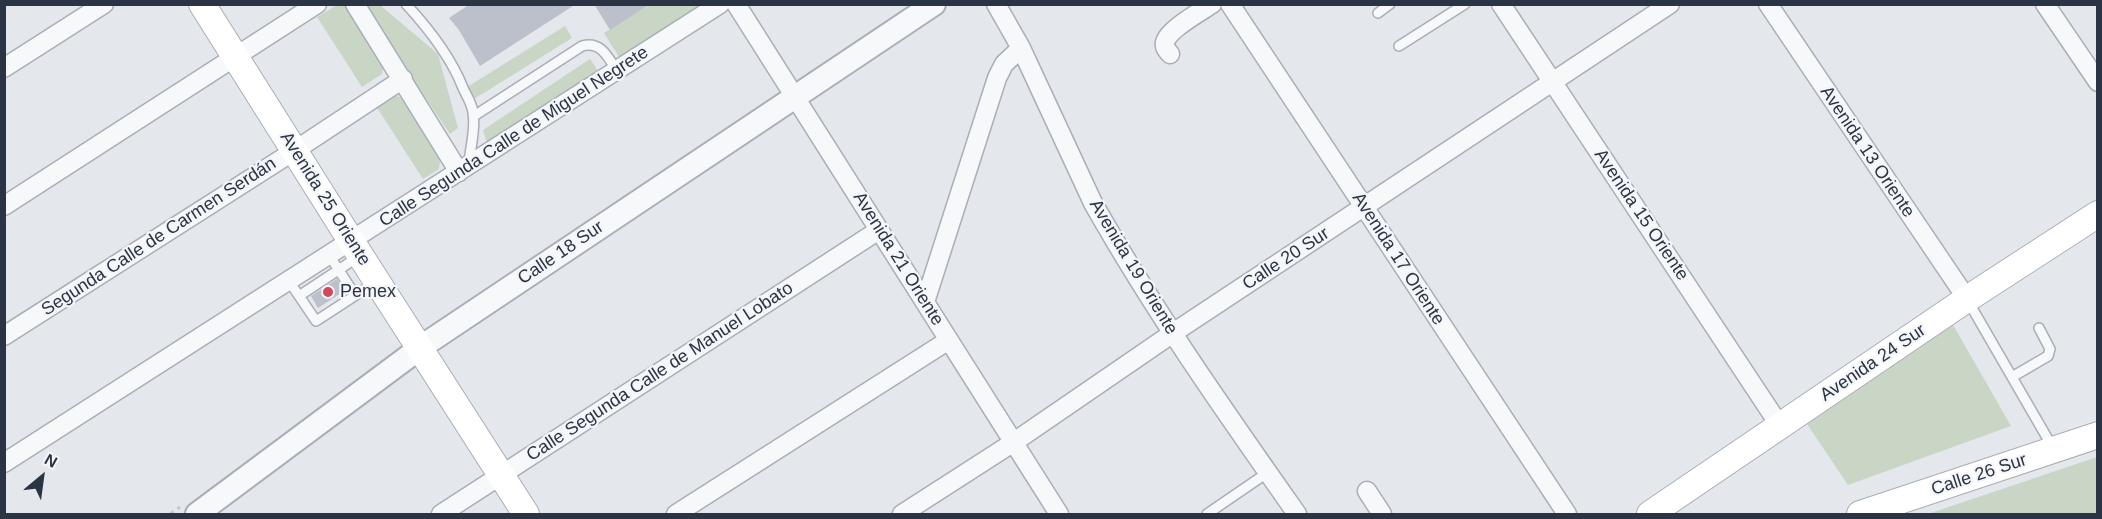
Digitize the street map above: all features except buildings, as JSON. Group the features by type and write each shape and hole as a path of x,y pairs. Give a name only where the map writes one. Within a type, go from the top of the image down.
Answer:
{"main road":[{"name":"Avenida 25 Oriente","path":"202,4 526,514"},
{"name":"Avenida 24 Sur","path":"1650,514 1966,299 2097,214"},
{"name":"Calle 26 Sur","path":"1860,514 2097,435"}],"street":[{"path":"4,68 105,4"},
{"path":"4,206 317,4"},
{"path":"355,4 403,80 464,169"},
{"name":"Calle Segunda Calle de Miguel Negrete","path":"4,463 289,281 334,263 464,169 720,4"},
{"name":"Avenida 21 Oriente","path":"736,4 1059,514"},
{"name":"Calle 18 Sur","path":"197,514 420,348 934,4"},
{"name":"Avenida 19 Oriente","path":"996,4 1021,48 1093,203 1173,333 1297,514"},
{"path":"1170,54 1165,45 1165,38 1171,31 1212,4"},
{"name":"Avenida 17 Oriente","path":"1230,4 1567,514"},
{"name":"Avenida 15 Oriente","path":"1501,4 1780,426"},
{"name":"Calle 20 Sur","path":"902,514 1014,442 1173,333 1670,4"},
{"name":"Avenida 13 Oriente","path":"1768,4 1966,299"},
{"path":"2045,4 2097,82"},
{"path":"925,302 997,78 1004,64 1021,48"},
{"name":"Segunda Calle de Carmen Serdán","path":"4,336 403,80"},
{"name":"Calle Segunda Calle de Manuel Lobato","path":"441,514 879,230"},
{"path":"676,514 949,340"},
{"path":"1367,491 1382,514"}],"lane":[{"path":"406,4 428,28 471,101 474,116 464,169"},
{"path":"1378,13 1390,4"},
{"path":"1399,46 1465,4"},
{"path":"474,116 582,46 590,44 598,46 617,71"},
{"path":"299,296 334,263 355,295"},
{"path":"289,281 316,321 377,281"},
{"path":"1966,299 2054,451"},
{"path":"2012,377 2048,356 2050,349 2039,328"},
{"path":"1207,514 1268,473"}],"green space":[{"path":"337,5 347,5 384,61 382,74 362,87 317,17"},
{"path":"363,5 380,5 438,54 458,128 450,134"},
{"path":"648,5 704,5 621,60 604,33"},
{"path":"565,26 572,38 471,101 464,89"},
{"path":"590,59 600,74 488,147 483,130"},
{"path":"392,95 404,98 441,151 439,169 423,179 376,106"},
{"path":"1952,323 2011,426 1848,485 1807,424"},
{"path":"2097,457 2097,514 1928,514"}],"place":[{"name":"Pemex","path":"328,292"}]}
